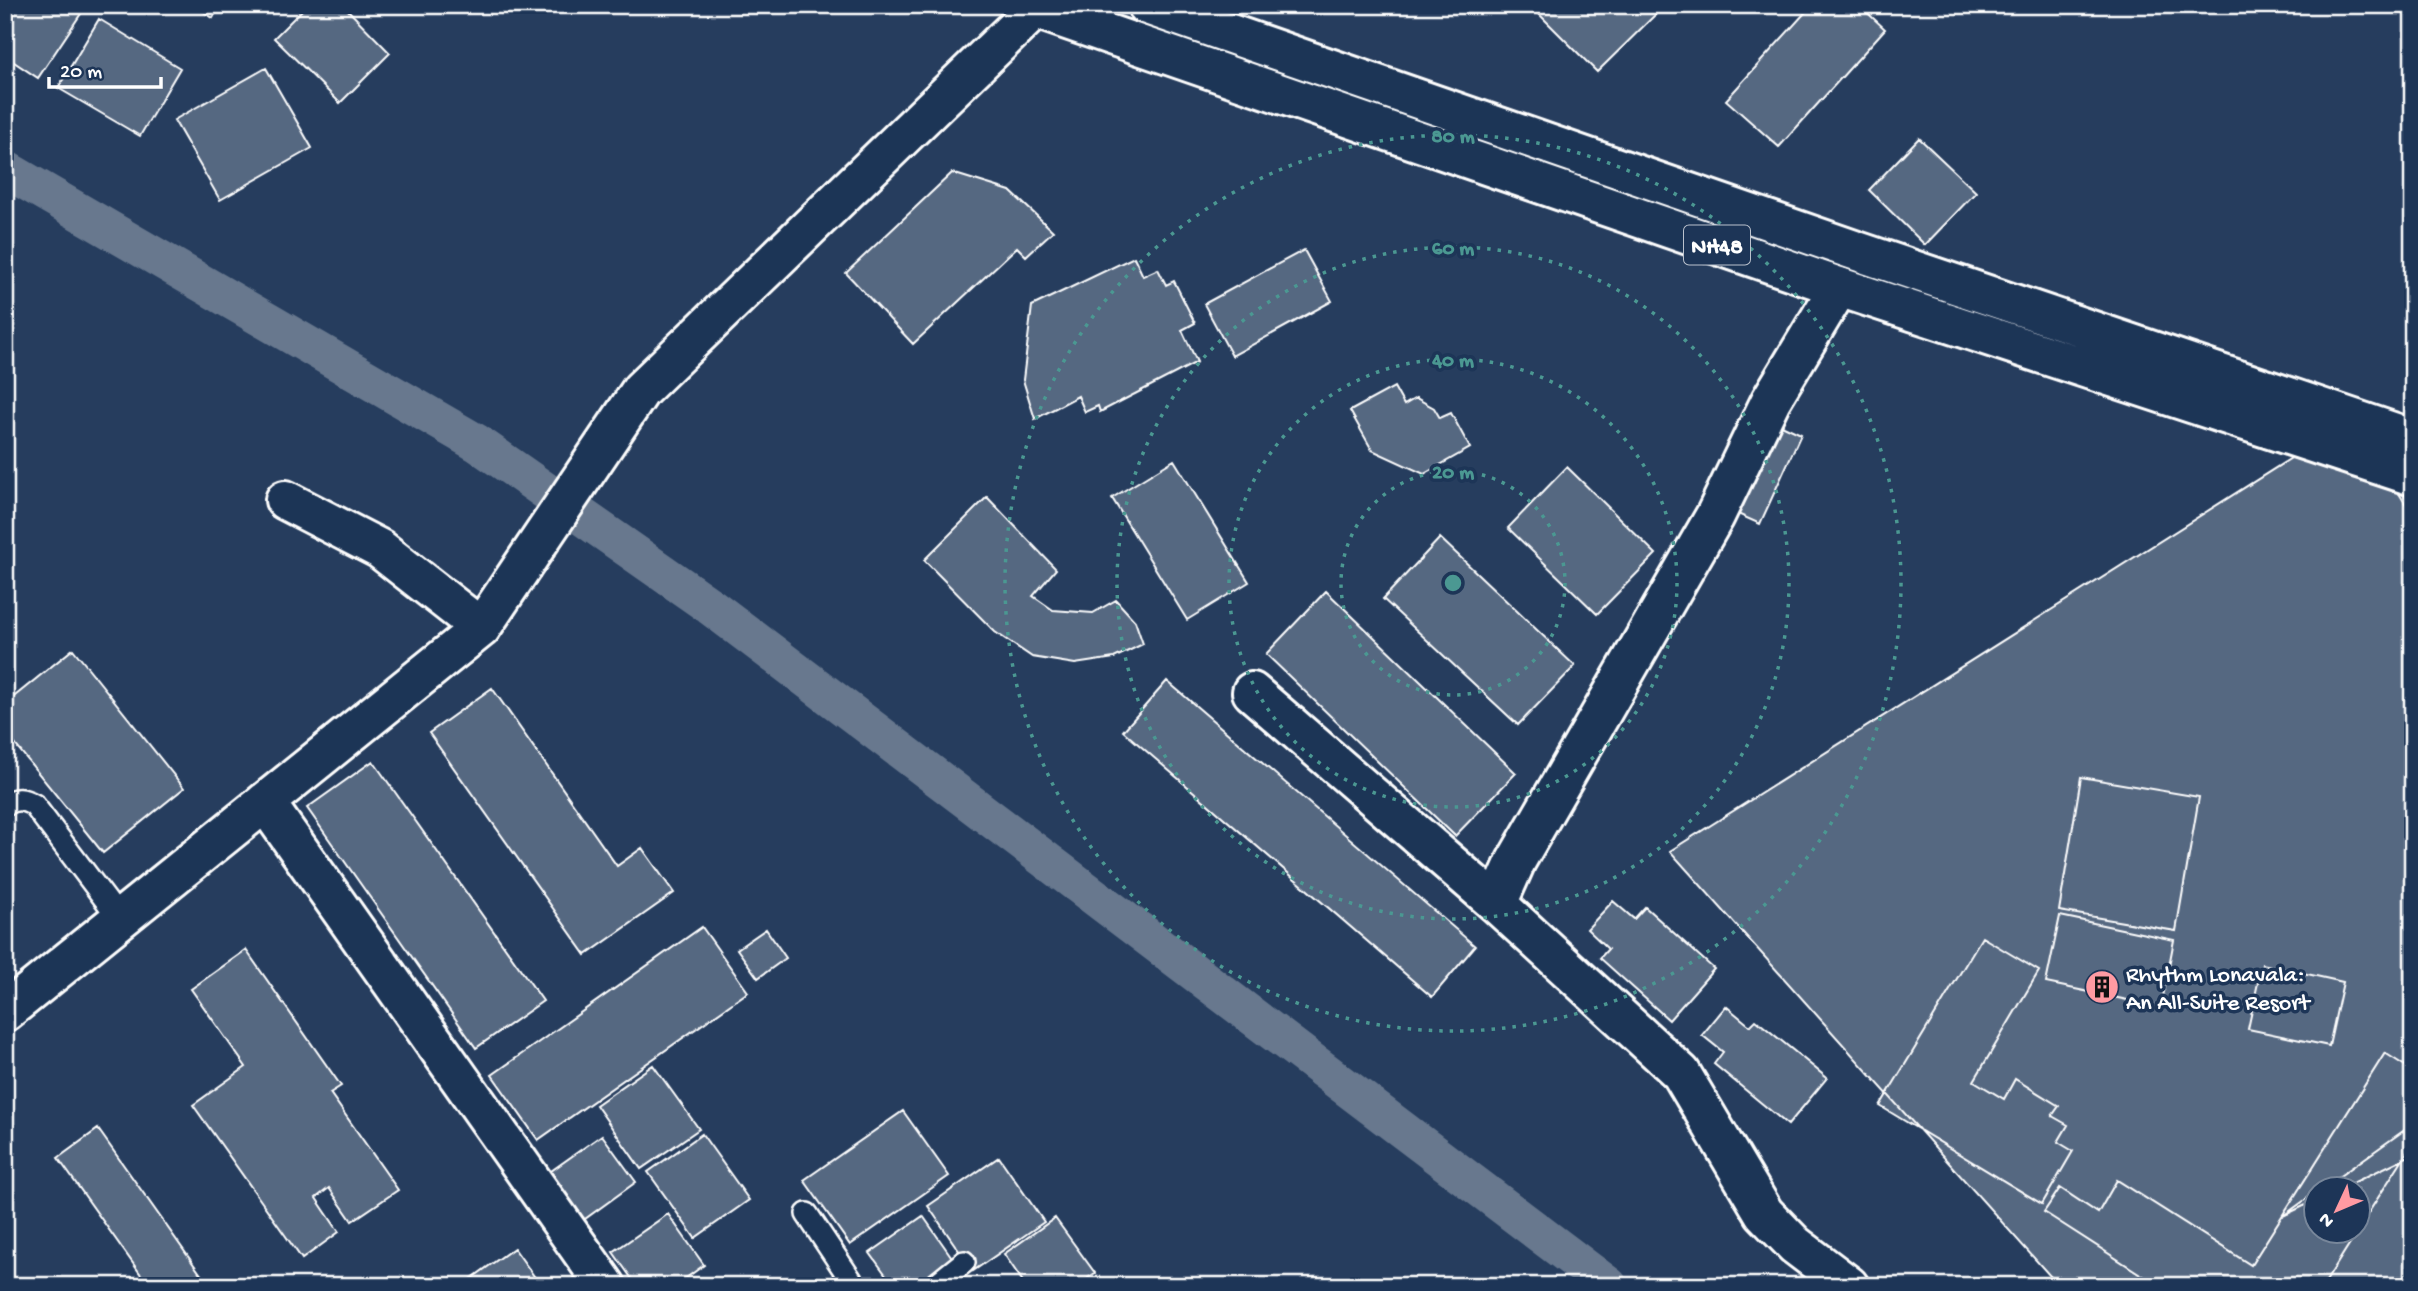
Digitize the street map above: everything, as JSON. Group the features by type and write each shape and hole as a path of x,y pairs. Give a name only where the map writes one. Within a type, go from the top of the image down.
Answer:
{"main road":[{"name":"NH48","path":"1147,5 1854,250 2413,439"},
{"name":"NH48","path":"1029,7 1839,287 2413,476"},
{"path":"5,1012 481,628 640,390 1029,7"},
{"path":"1497,904 1516,861 1714,516 1771,400 1839,287"},
{"path":"285,500 380,549 481,628"},
{"path":"1252,692 1497,904 1681,1073 1764,1213 1795,1245 1850,1286"},
{"path":"265,802 606,1286"}],"lane":[{"path":"5,805 11,800 22,799 34,805 120,919"},
{"path":"807,1214 855,1286"},
{"path":"934,1286 964,1262"}],"building":[{"path":"5,5 77,5 84,9 38,78 5,56"},
{"path":"193,5 220,5 213,18"},
{"path":"307,5 343,5 390,53 340,103 274,38"},
{"path":"1530,5 1647,5 1656,14 1597,72"},
{"path":"1812,5 1859,5 1885,29 1779,147 1726,100"},
{"path":"99,19 180,68 140,136 58,88"},
{"path":"266,68 312,148 220,200 174,120"},
{"path":"1919,138 1976,192 1925,245 1869,190"},
{"path":"952,173 1010,191 1053,231 1026,256 1017,247 913,344 846,273"},
{"path":"1304,250 1332,301 1232,356 1204,304"},
{"path":"1134,257 1143,276 1158,269 1166,285 1174,281 1195,323 1182,330 1197,362 1100,412 1098,406 1085,412 1078,396 1035,419 1023,380 1032,306"},
{"path":"1394,387 1404,405 1416,398 1434,408 1440,418 1451,413 1470,448 1424,474 1372,450 1350,411"},
{"name":"Rhythm Lonavala: An All-Suite Resort","path":"2353,419 2413,516 2413,1124 2340,1176 2302,1176 2302,1202 2283,1216 2302,1207 2302,1246 2372,1246 2372,1176 2367,1176 2413,1154 2413,1286 2059,1286 1670,851"},
{"path":"1773,421 1801,434 1760,524 1731,511"},
{"path":"1174,460 1249,582 1187,620 1112,498"},
{"path":"1567,467 1656,554 1597,614 1508,528"},
{"path":"987,497 1056,569 1033,596 1053,610 1093,613 1116,600 1135,621 1143,644 1114,658 1075,664 1032,657 995,632 924,560"},
{"path":"1440,538 1575,666 1518,725 1383,599"},
{"path":"1326,591 1516,773 1455,836 1266,654"},
{"path":"73,649 184,788 103,853 5,732 5,704"},
{"path":"1167,681 1475,946 1432,997 1123,731"},
{"path":"492,688 617,866 642,848 674,893 586,955 429,733"},
{"path":"373,761 543,1001 476,1048 307,808"},
{"path":"2081,777 2199,797 2176,931 2059,911"},
{"path":"1613,901 1634,919 1645,907 1714,969 1669,1020 1600,958 1608,949 1587,929"},
{"path":"2060,916 2174,940 2161,1007 2046,983"},
{"path":"702,927 748,992 538,1140 492,1075"},
{"path":"766,929 786,958 758,978 737,949"},
{"path":"1982,937 2039,971 1974,1081 2004,1099 2015,1079 2059,1106 2052,1116 2068,1125 2058,1142 2073,1151 2042,1204 1880,1106"},
{"path":"246,950 341,1086 330,1093 398,1190 352,1221 329,1188 316,1198 339,1232 302,1259 193,1105 246,1067 191,989"},
{"path":"2262,964 2343,982 2329,1046 2248,1029"},
{"path":"1726,1006 1750,1026 1756,1020 1827,1078 1788,1125 1714,1064 1723,1052 1702,1035"},
{"path":"2385,1053 2413,1071 2413,1143 2372,1207 2372,1176 2307,1176"},
{"path":"653,1065 699,1129 641,1169 596,1105"},
{"path":"903,1111 949,1176 850,1245 804,1180"},
{"path":"98,1129 209,1286 149,1286 58,1158"},
{"path":"702,1134 749,1200 695,1238 648,1172"},
{"path":"602,1135 636,1182 578,1224 544,1176"},
{"path":"999,1157 1044,1222 973,1271 928,1206"},
{"path":"2117,1180 2251,1265 2302,1184 2302,1246 2348,1246 2323,1286 2159,1286 2044,1212 2060,1188 2098,1213"},
{"path":"668,1214 704,1265 675,1286 637,1286 613,1252"},
{"path":"923,1216 958,1266 930,1286 894,1286 870,1253"},
{"path":"1055,1218 1095,1273 1077,1286 1026,1286 1004,1254"},
{"path":"514,1248 541,1286 461,1286"}],"waterway":[{"path":"5,169 477,443 710,606 1609,1286"}],"place":[{"name":"Rhythm Lonavala: An All-Suite Resort","path":"2102,987"}]}
